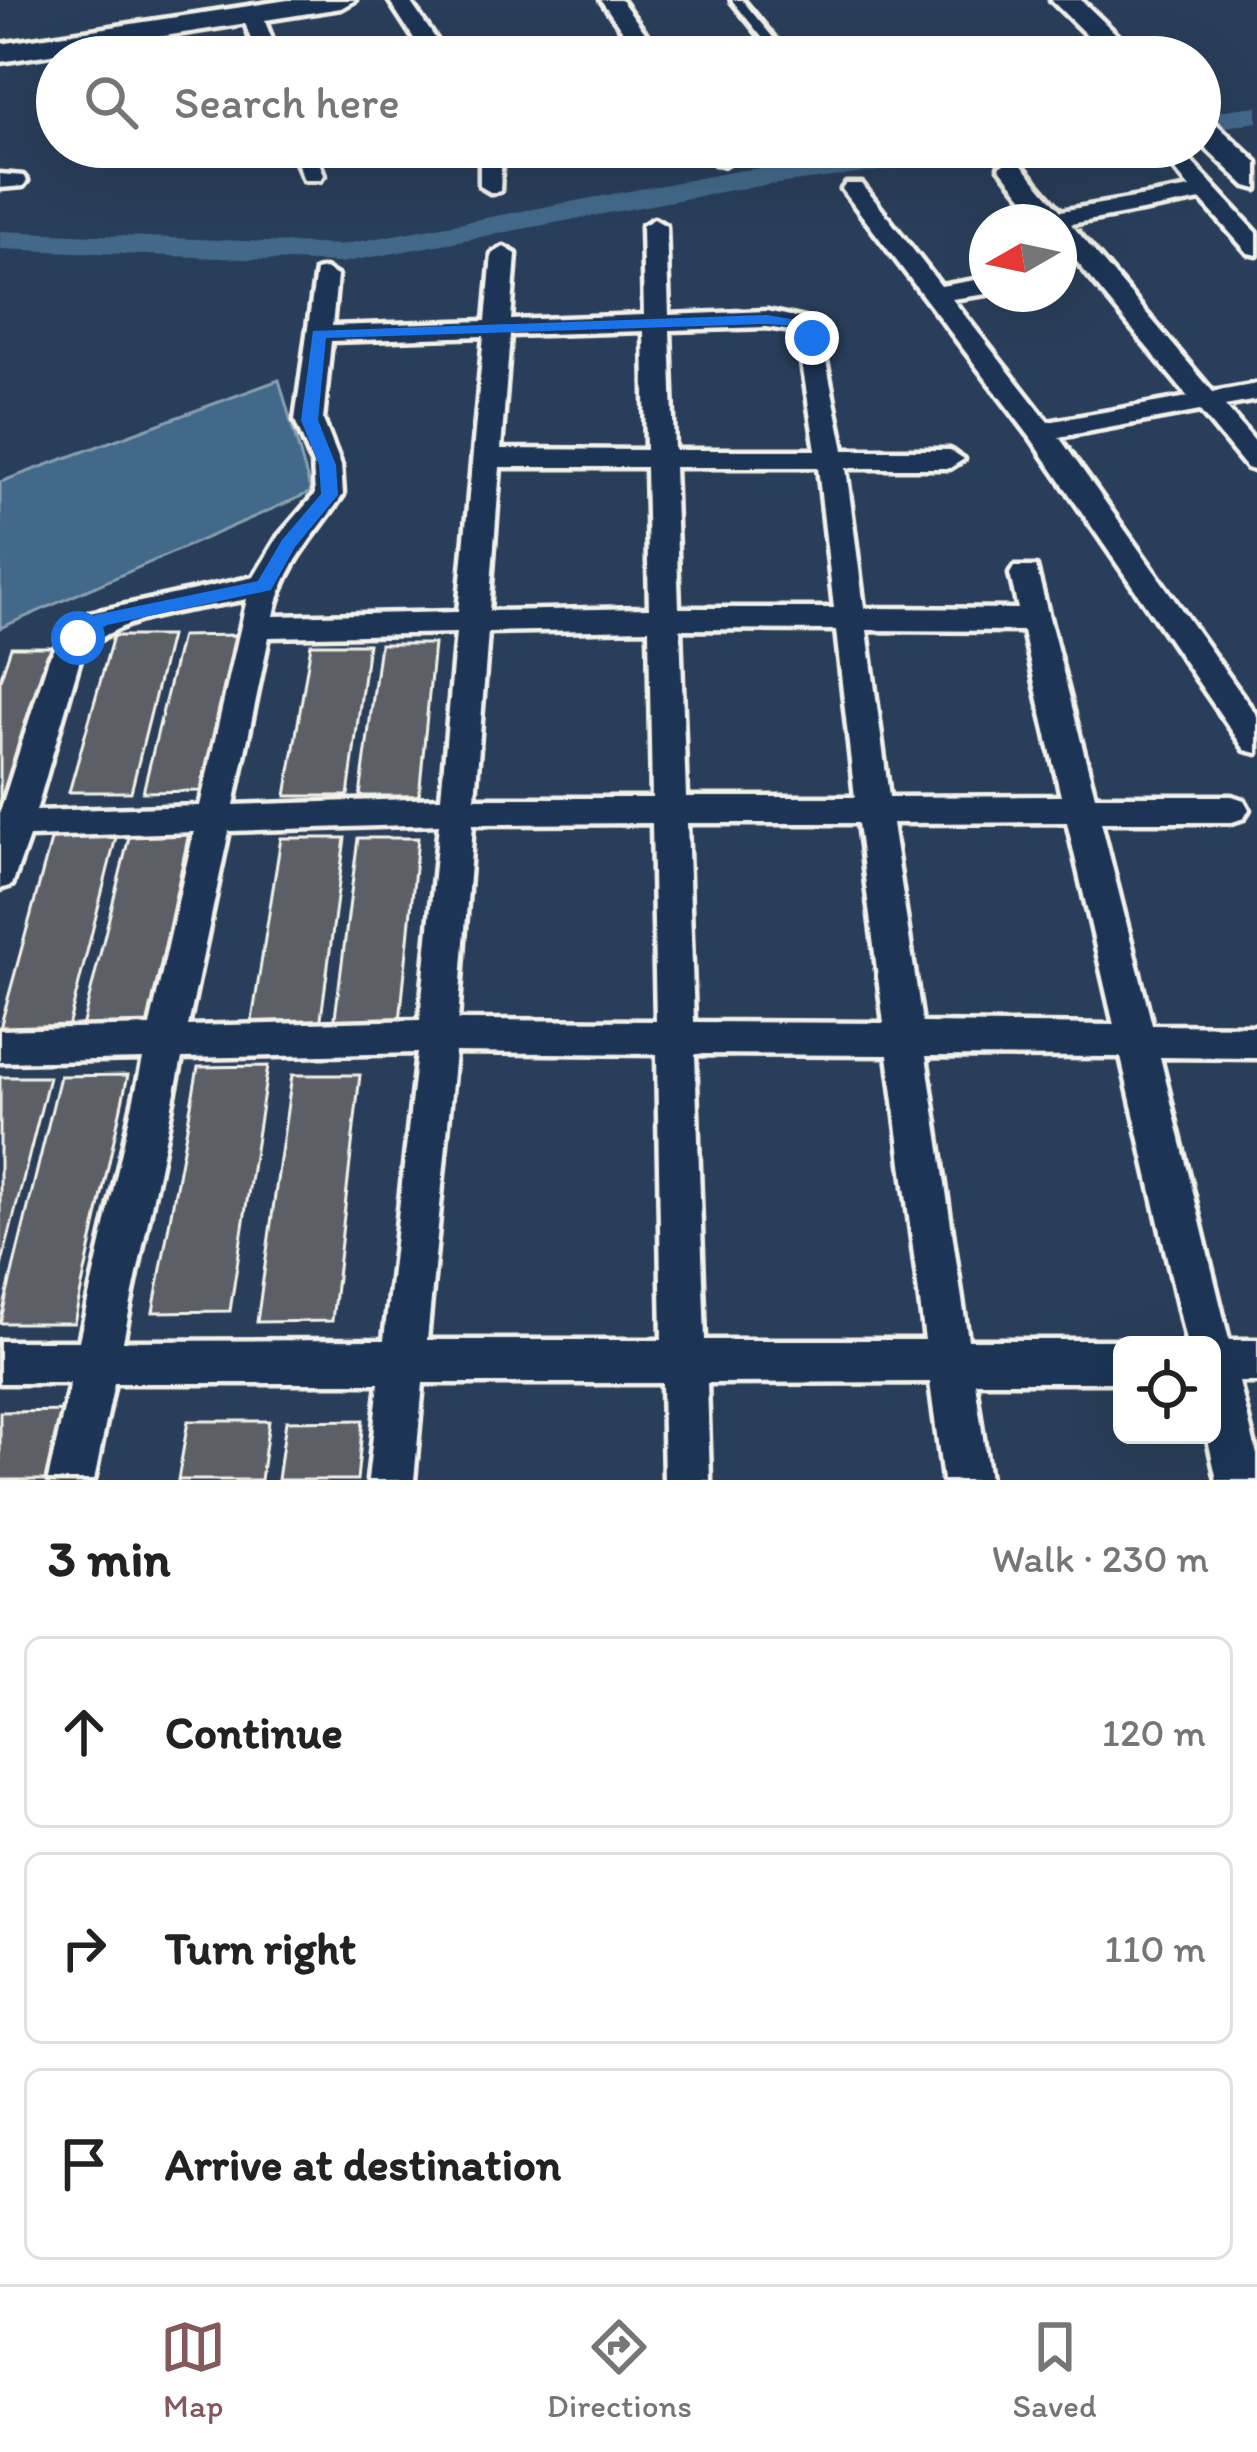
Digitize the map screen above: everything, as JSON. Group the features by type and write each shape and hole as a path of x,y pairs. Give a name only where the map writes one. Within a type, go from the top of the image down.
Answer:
{"street":[{"path":"398,0 422,36"},
{"path":"611,0 637,36"},
{"path":"1065,0 1104,36"},
{"path":"110,36 321,1"},
{"path":"252,14 260,36"},
{"path":"0,53 36,47"},
{"path":"1221,144 1257,178"},
{"path":"310,168 312,175"},
{"path":"492,168 492,187"},
{"path":"1012,168 1044,204"},
{"path":"1183,168 1257,248"},
{"path":"854,189 1042,432 1257,741"},
{"path":"1077,215 1203,193"},
{"path":"654,226 687,1480"},
{"path":"1077,244 1257,462"},
{"path":"391,1480 438,1036 504,254"},
{"path":"1077,271 1097,268"},
{"path":"71,1480 265,585 288,544 329,495 327,465 310,420 325,276"},
{"path":"937,293 969,289"},
{"path":"318,334 767,319 809,327 831,458 873,809 966,1480"},
{"path":"1042,432 1257,392"},
{"path":"490,458 950,459"},
{"path":"1025,574 1207,1336"},
{"path":"0,875 8,826 65,658 78,638 101,620 265,585"},
{"path":"254,627 664,618 1035,620"},
{"path":"8,826 455,811 1232,809"},
{"path":"0,1046 438,1036 1257,1042"},
{"path":"1221,1360 1257,1360"},
{"path":"0,1363 1113,1361"},
{"path":"1221,1399 1240,1480"}],"lane":[{"path":"737,0 767,36"}],"water":[{"path":"279,380 311,492 0,628 0,482"}],"building":[{"path":"235,635 202,791 143,792 181,636"},
{"path":"113,636 170,636 131,792 69,792"},
{"path":"311,644 368,644 348,796 286,796"},
{"path":"380,644 434,644 419,796 360,796"},
{"path":"11,647 65,647 18,805 0,805 0,680"},
{"path":"53,833 117,833 68,1027 0,1028"},
{"path":"130,833 189,833 148,1027 82,1027"},
{"path":"281,838 345,838 319,1033 250,1033"},
{"path":"358,838 418,838 399,1032 333,1033"},
{"path":"268,1066 230,1311 153,1312 198,1067"},
{"path":"128,1075 74,1323 0,1323 60,1076"},
{"path":"292,1075 360,1075 332,1321 257,1322"},
{"path":"0,1077 49,1077 0,1271"},
{"path":"73,1411 58,1480 0,1480 0,1412"},
{"path":"363,1420 357,1480 278,1480 286,1421"},
{"path":"188,1421 269,1421 261,1480 178,1480"}],"waterway":[{"path":"1221,119 1257,114"},
{"path":"0,240 340,254 737,180 832,168"}],"route":[{"path":"78,638 101,620 265,585 288,544 329,495 327,465 310,420 318,334 767,319 799,322 809,327 812,338"}]}
